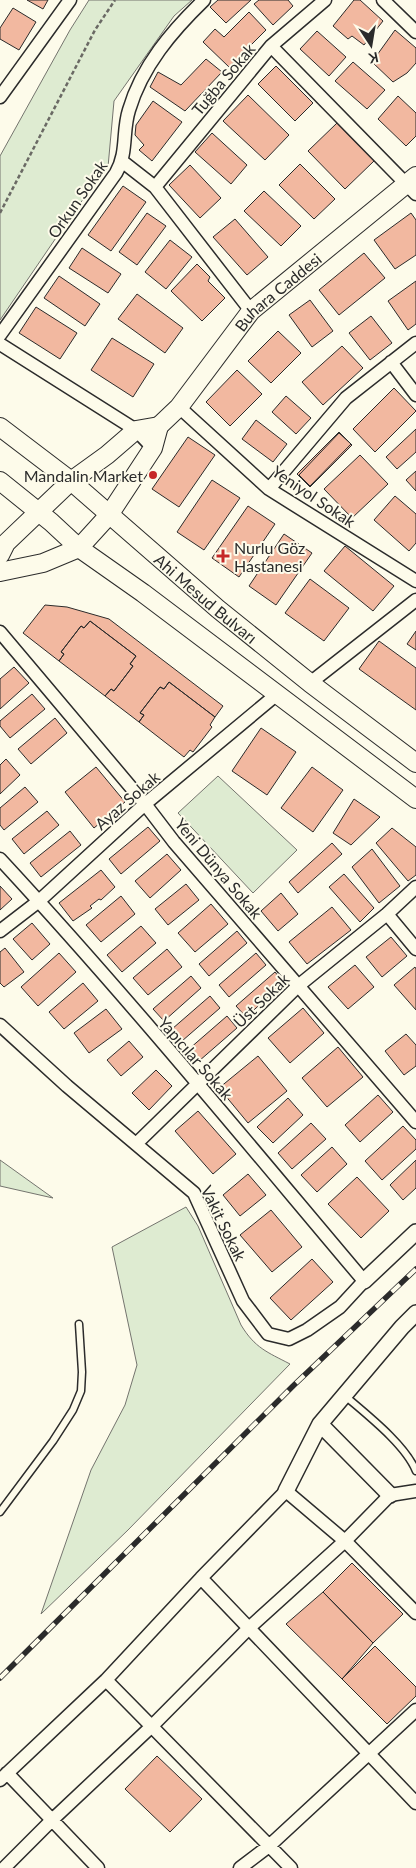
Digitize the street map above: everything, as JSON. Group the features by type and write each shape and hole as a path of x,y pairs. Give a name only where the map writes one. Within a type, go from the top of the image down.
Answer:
{"main road":[{"name":"Buhara Caddesi","path":"159,426 179,407 252,311 413,184"},
{"path":"0,555 6,543 71,480 107,455 136,430 159,426 153,448 109,515 79,548 43,563 0,572"},
{"name":"Ahi Mesud Bulvarı","path":"0,427 71,480 218,609 310,683 416,763"},
{"name":"Ahi Mesud Bulvarı","path":"0,481 79,548 143,593 416,799"}],"street":[{"path":"0,97 70,0"},
{"name":"Orkun Sokak","path":"0,335 123,162 128,111 142,77 166,39 204,0"},
{"name":"Tuğba Sokak","path":"155,187 271,46 325,0"},
{"path":"383,0 416,32"},
{"path":"271,46 413,184"},
{"path":"123,162 155,187 252,311"},
{"path":"269,489 346,398 416,343"},
{"path":"0,344 136,430 153,448"},
{"path":"391,362 416,395"},
{"name":"Yeniyol Sokak","path":"179,407 269,489 416,581"},
{"path":"310,683 416,600"},
{"name":"Yeni Dünya Sokak","path":"0,632 145,804 174,842 416,1122"},
{"name":"Ayaz Sokak","path":"0,931 39,901 145,804 276,695"},
{"name":"Yapıcılar Sokak","path":"0,859 39,901 198,1085 364,1282"},
{"name":"Üst Sokak","path":"136,1144 298,986 387,914 416,887"},
{"path":"387,914 416,949"},
{"name":"Vakit Sokak","path":"0,1025 67,1086 194,1193 242,1301 268,1334 289,1338 308,1330 340,1308 364,1282"},
{"path":"364,1282 416,1232"},
{"path":"98,1868 52,1820 4,1777 106,1680 201,1578 286,1491 320,1424 416,1313"},
{"path":"320,1424 390,1495"},
{"path":"286,1491 345,1541 416,1613"},
{"path":"4,1868 152,1726 249,1628 345,1541 390,1495 416,1491"},
{"path":"201,1578 416,1803"},
{"path":"106,1680 291,1868"},
{"path":"240,1868 269,1846 416,1710"}],"lane":[{"path":"0,1512 53,1441 73,1410 81,1391 82,1372 79,1324"},
{"path":"344,1395 385,1431 410,1458 416,1471"}],"path":[{"path":"0,213 94,30 115,0"}],"green space":[{"path":"89,0 192,0 174,16 114,101 108,167 75,210 0,320 0,156 70,30"},
{"path":"218,776 297,850 253,893 178,813"},
{"path":"0,1160 53,1198 0,1186"},
{"path":"186,1207 198,1226 246,1333 268,1352 290,1364 128,1530 41,1614 91,1470 125,1405 137,1365 112,1247"}],"building":[{"path":"27,0 48,0 43,9"},
{"path":"218,0 251,0 226,23 210,7"},
{"path":"259,0 288,0 293,6 273,25 254,4"},
{"path":"354,0 360,0 383,21 364,45 352,36 348,39 333,26"},
{"path":"13,8 36,22 19,50 0,39 0,28"},
{"path":"249,12 266,30 229,67 203,42 215,29 224,37"},
{"path":"395,30 416,48 416,63 407,73 393,82 372,62"},
{"path":"317,31 346,57 329,76 300,49"},
{"path":"206,59 222,72 185,111 150,87 158,72 181,85"},
{"path":"353,62 385,90 367,109 335,81"},
{"path":"276,66 313,103 295,121 258,84"},
{"path":"248,95 289,135 265,160 223,121"},
{"path":"398,96 416,113 416,136 406,146 378,119"},
{"path":"153,101 182,122 152,161 139,150 144,145 135,135 136,125"},
{"path":"337,123 374,161 345,189 308,151"},
{"path":"212,133 247,165 231,184 195,152"},
{"path":"300,164 335,199 314,219 279,185"},
{"path":"190,165 221,198 200,218 169,185"},
{"path":"123,186 146,202 111,251 88,235"},
{"path":"264,191 301,226 281,246 244,211"},
{"path":"147,213 166,226 137,265 119,252"},
{"path":"411,213 416,220 416,255 395,269 374,240"},
{"path":"235,219 268,257 247,275 213,237"},
{"path":"170,240 192,257 166,289 145,272"},
{"path":"82,248 121,274 108,293 69,268"},
{"path":"364,253 385,278 339,315 319,290"},
{"path":"197,264 210,277 208,281 225,298 202,321 171,291"},
{"path":"59,276 100,304 85,326 44,298"},
{"path":"416,281 416,324 408,330 388,301"},
{"path":"137,294 183,328 165,353 118,319"},
{"path":"310,300 333,331 312,347 289,315"},
{"path":"36,307 77,333 60,359 19,333"},
{"path":"371,316 392,343 370,360 349,333"},
{"path":"278,331 301,353 271,383 248,361"},
{"path":"112,338 154,364 133,397 91,370"},
{"path":"342,346 363,368 323,405 302,382"},
{"path":"237,370 262,394 230,426 206,402"},
{"path":"394,388 416,411 375,452 353,429"},
{"path":"286,396 311,418 296,434 272,412"},
{"path":"256,420 287,444 273,462 242,439"},
{"path":"416,429 416,452 397,469 386,457"},
{"path":"339,432 352,445 310,487 297,474"},
{"path":"339,433 351,444 310,486 299,475"},
{"path":"188,437 215,455 179,507 152,489"},
{"path":"360,455 388,484 352,518 324,489"},
{"path":"416,471 416,491 406,480"},
{"path":"212,480 240,498 204,550 177,532"},
{"path":"395,496 416,514 416,543 409,551 374,520"},
{"path":"248,506 275,524 239,577 212,558"},
{"path":"284,534 312,553 276,605 249,586"},
{"path":"345,546 394,586 373,611 324,571"},
{"path":"310,579 349,608 324,641 285,613"},
{"path":"45,605 67,607 109,619 223,706 215,717 169,682 164,689 160,687 140,713 144,715 139,722 105,696 111,689 114,691 133,666 130,664 136,656 90,621 84,628 81,626 61,652 64,654 59,661 23,633"},
{"path":"90,621 136,656 130,664 133,666 114,691 111,689 105,696 59,661 64,654 61,652 81,626 84,628"},
{"path":"416,631 416,650 407,644"},
{"path":"379,641 416,668 416,710 359,669"},
{"path":"14,667 29,683 0,709 0,679"},
{"path":"169,682 215,717 210,725 212,727 193,752 190,750 184,757 139,722 144,715 140,713 160,687 164,689"},
{"path":"32,694 45,709 10,738 0,726 0,721"},
{"path":"55,718 67,733 31,764 18,749"},
{"path":"261,728 296,752 267,795 232,771"},
{"path":"6,759 20,775 0,794 0,765"},
{"path":"96,767 125,802 94,828 65,792"},
{"path":"312,767 343,790 313,832 281,808"},
{"path":"25,787 38,802 4,830 0,825 0,808"},
{"path":"354,799 380,817 351,845 333,833"},
{"path":"47,811 59,825 24,854 12,839"},
{"path":"148,827 160,841 121,874 109,859"},
{"path":"392,828 416,847 416,875 408,881 376,843"},
{"path":"70,831 81,845 41,877 30,863"},
{"path":"332,843 342,854 298,893 289,882"},
{"path":"372,849 400,886 379,903 352,867"},
{"path":"167,854 181,870 150,898 135,881"},
{"path":"101,870 115,887 101,900 99,899 90,906 92,908 73,921 59,903"},
{"path":"344,874 374,908 360,922 329,887"},
{"path":"186,884 199,900 168,925 155,909"},
{"path":"0,886 12,899 0,910"},
{"path":"281,893 298,914 278,931 261,911"},
{"path":"121,896 135,914 101,942 86,925"},
{"path":"211,904 228,924 195,952 178,933"},
{"path":"332,907 351,930 307,964 289,942"},
{"path":"32,923 50,944 32,960 13,939"},
{"path":"141,926 156,943 122,972 107,955"},
{"path":"237,931 247,943 209,976 199,964"},
{"path":"391,937 407,956 382,977 366,957"},
{"path":"5,948 24,972 4,987 0,983 0,952"},
{"path":"167,949 182,967 148,995 133,978"},
{"path":"59,953 76,972 38,1006 21,987"},
{"path":"256,953 266,965 229,997 219,985"},
{"path":"355,965 374,987 348,1009 328,987"},
{"path":"415,967 416,969 416,1010 394,985"},
{"path":"275,972 284,983 246,1017 236,1006"},
{"path":"191,976 201,988 164,1021 153,1009"},
{"path":"83,983 98,1001 64,1029 49,1012"},
{"path":"210,996 220,1008 182,1041 172,1029"},
{"path":"303,1008 324,1033 290,1063 268,1038"},
{"path":"106,1009 122,1029 89,1053 74,1033"},
{"path":"227,1016 237,1028 199,1061 189,1049"},
{"path":"406,1034 416,1045 416,1066 404,1075 385,1051"},
{"path":"129,1041 143,1057 121,1076 107,1060"},
{"path":"338,1047 363,1077 327,1107 302,1078"},
{"path":"258,1056 287,1091 248,1123 219,1088"},
{"path":"156,1070 172,1086 149,1110 132,1093"},
{"path":"378,1095 393,1112 360,1142 345,1125"},
{"path":"288,1098 303,1115 273,1143 257,1127"},
{"path":"198,1111 236,1154 213,1174 175,1131"},
{"path":"311,1123 326,1139 292,1169 278,1153"},
{"path":"403,1126 416,1140 416,1149 382,1180 365,1161"},
{"path":"332,1147 347,1164 317,1192 301,1175"},
{"path":"416,1160 416,1188 403,1200 390,1185"},
{"path":"248,1174 266,1195 240,1216 223,1195"},
{"path":"357,1177 389,1211 361,1238 328,1204"},
{"path":"271,1210 302,1247 272,1272 240,1235"},
{"path":"312,1259 333,1282 291,1320 270,1298"},
{"path":"352,1563 403,1614 373,1643 323,1592"},
{"path":"323,1592 373,1643 342,1679 286,1624"},
{"path":"375,1646 416,1687 416,1696 387,1724 342,1679"},
{"path":"157,1756 202,1799 170,1832 125,1789"}],"railway":[{"path":"0,1678 293,1386 416,1269"}],"place":[{"name":"Mandalin Market","path":"153,475"},
{"name":"Nurlu Göz Hastanesi","path":"223,556"}]}
